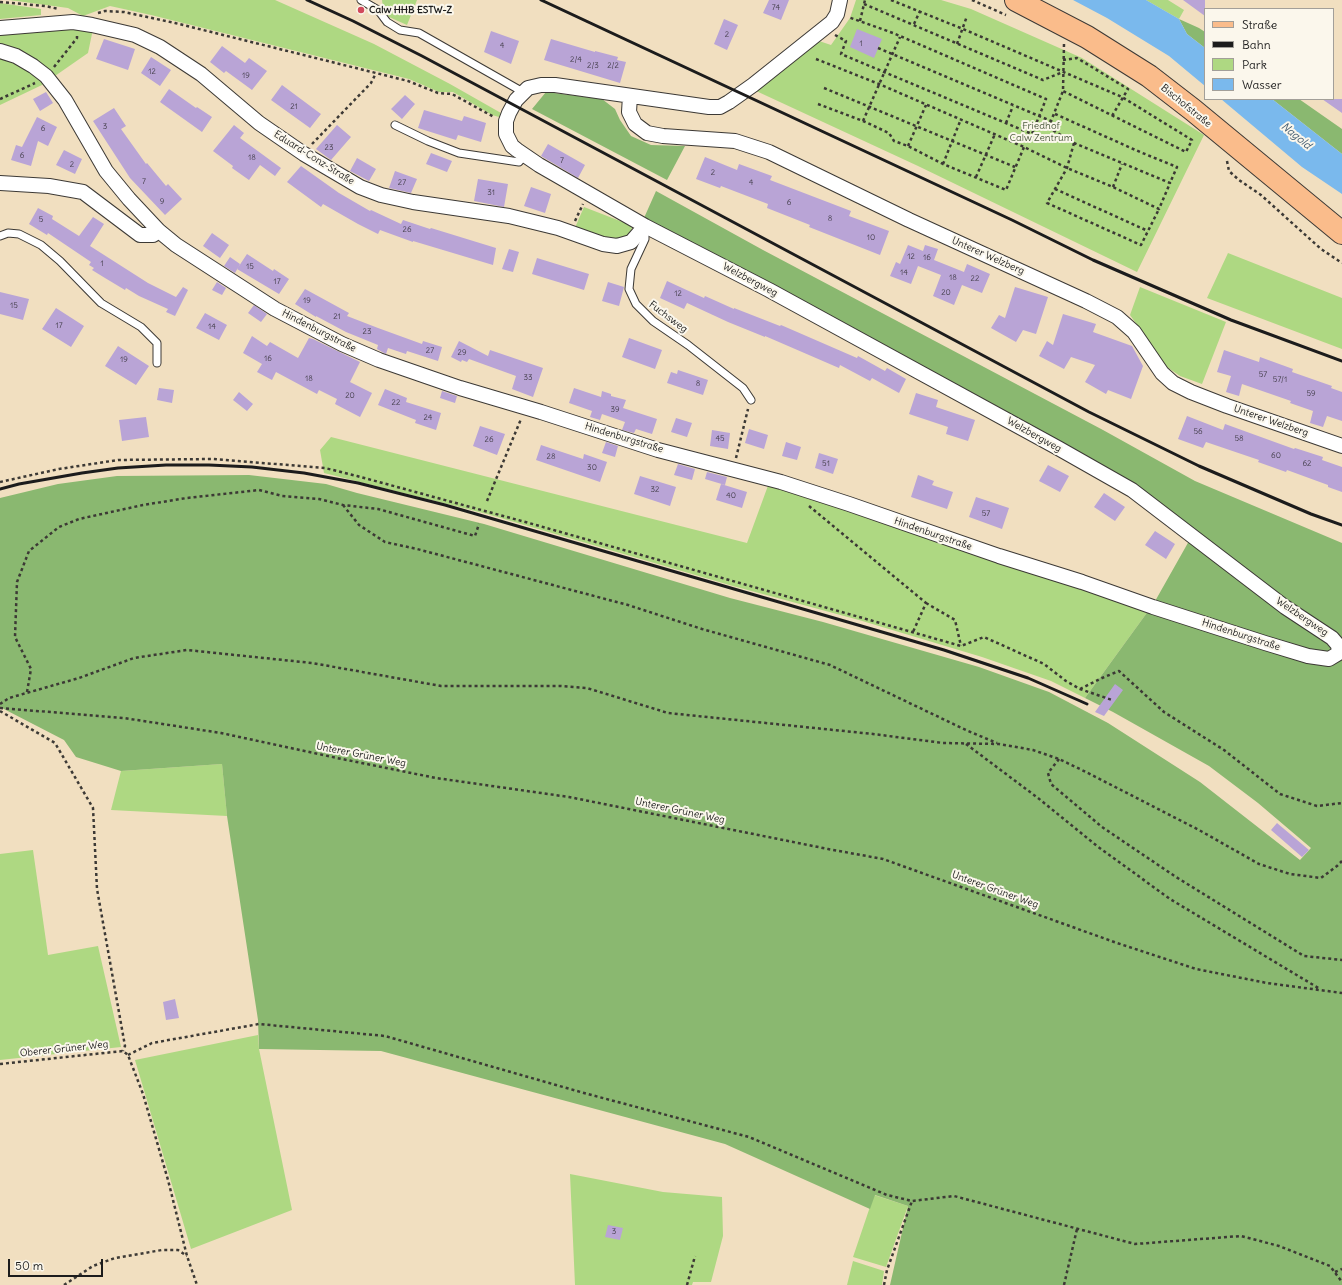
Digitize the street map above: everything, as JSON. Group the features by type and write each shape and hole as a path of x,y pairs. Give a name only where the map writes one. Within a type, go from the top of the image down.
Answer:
{"main road":[{"name":"Bischofstraße","path":"1016,0 1087,37 1149,76 1342,233"}],"street":[{"path":"523,92 534,86 555,85 709,107 720,107 747,89 832,22 837,14 840,0"},
{"name":"Eduard-Conz-Straße","path":"0,28 69,16 92,24 135,35 160,47 201,74 259,123 304,154 360,187 381,196 509,216 603,244 617,246 631,242 646,226"},
{"name":"Hindenburgstraße","path":"0,51 16,56 43,78 65,100 106,172 158,231 176,245 275,309 342,344 379,360 460,388 658,450 733,468 781,482 999,556 1264,643 1308,656 1329,659 1339,653 1340,646"},
{"name":"Welzbergweg","path":"523,92 516,100 509,113 505,128 508,140 512,146 524,156 646,226 776,294 1132,490 1285,607 1332,638 1340,646"},
{"name":"Unterer Welzberg","path":"630,96 629,112 635,124 647,133 663,136 735,141 770,152 909,220 996,259 1117,317 1134,332 1162,373 1173,383 1191,392 1342,446"},
{"path":"0,183 49,186 83,192 140,235 153,235 158,231"}],"lane":[{"path":"361,0 378,10 387,22 400,30 419,33 523,92"},
{"path":"395,125 428,141 459,153 519,162 524,156"},
{"name":"Fuchsweg","path":"646,226 645,239 631,269 629,289 636,304 653,321 688,345 743,388 751,400"},
{"path":"0,236 8,233 19,234 41,245 101,303 141,327 157,343 156,363"}],"path":[{"path":"860,21 865,0"},
{"path":"891,0 1122,97 1192,140 1186,152 1063,91"},
{"path":"0,2 45,6 69,16 78,38 43,78 0,99"},
{"path":"864,4 1043,80 1064,72"},
{"path":"92,15 105,11 124,12 175,23 408,81 438,94 452,94 495,118"},
{"path":"914,24 920,11"},
{"path":"957,44 967,16"},
{"path":"837,38 846,42 841,54 1032,134 1046,99 900,37 850,18"},
{"path":"863,121 900,37"},
{"path":"1064,40 1063,91 1051,121 1051,129 1074,143 1170,183"},
{"path":"878,48 1051,121"},
{"path":"1063,60 1077,58 1128,89 1112,116"},
{"path":"816,59 961,119 1159,209"},
{"path":"312,144 371,83 376,73"},
{"path":"824,88 1015,167"},
{"path":"818,104 863,121 889,133 894,141 908,146 943,164 1006,190 1024,147"},
{"path":"908,146 926,105"},
{"path":"1006,123 1013,106"},
{"path":"1055,114 1177,167 1159,209 1141,245 1047,203 1067,168 1074,143"},
{"path":"943,164 961,119"},
{"path":"976,177 995,134"},
{"path":"1239,150 1227,161 1229,171 1261,195 1322,249 1342,263"},
{"path":"1113,187 1122,164"},
{"path":"1055,189 1148,231"},
{"path":"570,233 585,198"},
{"path":"733,468 751,400"},
{"path":"487,501 526,408"},
{"path":"0,482 59,468 118,460 213,459 325,468 522,521 961,646 984,637 1044,664 1066,681 1080,689 1112,700"},
{"path":"27,692 30,669 15,637 16,582 29,551 59,527 79,519 143,505 187,498 259,490 282,496 319,499 343,505 378,509 475,536 479,524"},
{"path":"343,505 359,526 385,542 417,549 628,605 702,629 830,665 968,731 999,744"},
{"path":"808,505 926,603 955,620 961,646"},
{"path":"913,632 926,603"},
{"path":"0,704 9,698 79,678 134,658 187,650 312,663 441,686 560,686 586,688 668,713 943,743 999,744 1033,750 1059,759 1199,830 1258,864 1290,874 1320,878 1337,866 1342,860"},
{"path":"1080,689 1119,671 1164,712 1224,750 1280,794 1317,806 1342,803"},
{"path":"0,710 55,743 93,808 97,889 125,1046 123,1051"},
{"name":"Unterer Grüner Weg","path":"0,710 124,718 221,733 436,778 569,797 828,850 883,859 1117,943 1196,969 1267,983 1342,993"},
{"path":"966,743 1038,798 1097,846 1170,899 1321,990"},
{"path":"1059,759 1048,773 1050,784 1102,827 1176,877 1304,956 1342,960"},
{"path":"197,1285 187,1256 168,1180 151,1122 128,1055 152,1042 259,1024 385,1036 584,1093 749,1137 888,1195 912,1201 954,1196 1135,1244 1241,1236 1279,1246 1330,1266 1342,1282"},
{"name":"Oberer Grüner Weg","path":"0,1064 123,1051 128,1055"},
{"path":"884,1285 887,1270 912,1201"},
{"path":"1064,1285 1077,1229"},
{"path":"64,1285 93,1266 115,1258 162,1250 178,1250 187,1256"},
{"path":"688,1285 695,1256"},
{"path":"1335,1272 1342,1269"}],"green space":[{"path":"9,0 275,0 374,44 501,113 499,117 492,115 453,92 439,92 409,79 151,15 110,6 83,16 68,8"},
{"path":"382,0 417,0 407,25 389,17 383,8"},
{"name":"Friedhof Calw Zentrum","path":"856,0 941,0 971,9 1082,58 1204,135 1137,272 918,166 754,90 819,41 831,45 850,18"},
{"path":"1146,0 1168,0 1184,10 1179,19"},
{"path":"0,3 41,9 41,15 0,19"},
{"path":"1179,19 1204,31 1204,47 1187,34"},
{"path":"68,25 93,29 88,53 42,85 0,105 0,34"},
{"path":"546,92 602,99 615,109 620,120 631,136 651,145 685,146 667,180 532,109"},
{"path":"1273,100 1300,100 1342,129 1342,154"},
{"path":"656,191 763,250 1103,430 1195,481 1342,543 1342,1285 890,1285 908,1206 875,1195 870,1209 725,1144 381,1051 259,1049 258,1020 227,816 222,764 121,771 76,757 64,740 0,707 0,498 58,484 117,476 249,475 326,484 484,524 730,598 823,622 979,667 1049,692 1108,723 1200,782 1300,860 1311,848 1258,803 1209,766 1085,698 1154,603 1189,541 1135,486 916,362 773,284 644,218"},
{"path":"584,207 633,226 629,235 616,241 574,230"},
{"path":"1228,253 1342,298 1342,349 1207,298"},
{"path":"1140,287 1226,322 1202,384 1180,376 1167,367 1130,315"},
{"path":"331,437 747,543 773,472 1154,603 1085,698 1051,681 982,657 859,620 733,586 487,514 324,473 320,450"},
{"path":"222,764 227,816 111,810 121,771"},
{"path":"33,850 48,955 98,946 121,1047 0,1060 0,854"},
{"path":"258,1035 259,1049 292,1210 191,1249 135,1060"},
{"path":"570,1174 663,1192 722,1197 723,1236 711,1282 693,1282 692,1285 575,1285"},
{"path":"874,1195 908,1206 886,1267 853,1257"},
{"path":"853,1261 884,1271 882,1285 847,1285"}],"water":[{"path":"1073,0 1146,0 1179,19 1187,34 1204,47 1204,85 1169,56 1107,18"},
{"name":"Nagold","path":"1222,100 1273,100 1342,154 1342,194 1302,167"}],"building":[{"path":"769,0 789,0 781,20 763,13"},
{"path":"1183,0 1205,0 1204,15"},
{"path":"724,19 738,25 727,50 714,44"},
{"path":"857,29 882,39 874,58 850,47"},
{"path":"491,31 519,41 511,64 484,52"},
{"path":"104,39 135,49 128,70 96,59"},
{"path":"551,39 618,57 617,60 626,62 620,83 544,60"},
{"path":"222,46 245,63 249,58 267,71 252,90 226,71 224,73 210,62"},
{"path":"151,57 171,70 160,86 141,73"},
{"path":"282,85 321,114 310,128 271,100"},
{"path":"169,89 212,117 202,132 160,102"},
{"path":"46,92 53,103 40,111 33,99"},
{"path":"405,95 415,104 402,119 391,109"},
{"path":"1342,99 1342,113 1323,100"},
{"path":"114,108 126,126 121,129 146,164 147,163 166,186 168,184 182,199 165,215 130,178 93,121"},
{"path":"424,110 462,121 464,116 486,123 481,142 458,135 456,140 418,128"},
{"path":"37,117 57,127 48,146 38,141 31,166 11,160 16,145 22,147"},
{"path":"234,125 244,133 240,138 281,168 275,176 260,165 249,180 232,168 233,166 213,151"},
{"path":"337,125 351,137 331,160 316,149"},
{"path":"548,144 585,165 578,178 541,156"},
{"path":"64,150 82,159 75,174 56,165"},
{"path":"431,153 452,161 447,172 426,164"},
{"path":"705,157 737,170 739,164 772,176 770,180 851,211 849,216 889,231 880,255 809,227 810,225 767,208 768,204 721,186 720,188 696,179"},
{"path":"357,158 376,169 369,181 350,171"},
{"path":"301,166 339,193 370,211 371,210 401,224 403,220 496,248 493,265 413,242 380,230 378,234 323,204 321,207 287,182"},
{"path":"395,171 417,179 411,193 389,188"},
{"path":"478,179 508,184 504,207 474,201"},
{"path":"531,187 551,194 545,213 524,206"},
{"path":"38,208 53,216 52,219 79,236 93,217 104,224 90,246 148,283 176,297 183,287 188,290 175,316 166,312 168,309 139,296 126,288 125,290 92,270 94,268 89,265 91,262 48,233 47,235 29,224"},
{"path":"212,233 229,245 220,258 203,246"},
{"path":"908,245 923,251 925,245 938,249 934,260 964,272 967,264 990,274 982,293 962,285 954,305 933,296 941,275 918,266 911,284 890,276 896,262 900,264"},
{"path":"509,249 519,252 513,272 502,269"},
{"path":"247,254 273,271 274,269 289,279 279,294 237,269"},
{"path":"230,257 240,264 235,273 224,266"},
{"path":"537,258 589,274 584,290 532,274"},
{"path":"667,281 704,298 705,296 734,309 780,326 781,325 857,358 858,356 885,371 887,368 906,379 899,393 872,378 870,381 840,365 839,368 765,336 728,322 687,303 684,309 660,298"},
{"path":"217,282 226,288 222,295 212,290"},
{"path":"608,282 624,287 619,306 602,301"},
{"path":"1015,287 1048,297 1036,334 1023,330 1016,342 991,328 999,315 1005,318"},
{"path":"305,289 349,313 347,316 422,344 423,341 442,347 438,361 407,351 406,354 388,348 386,354 377,349 378,345 346,332 316,317 295,304"},
{"path":"0,292 29,299 23,320 0,314"},
{"path":"254,305 267,314 261,322 248,313"},
{"path":"56,308 84,326 71,347 42,329"},
{"path":"205,313 227,325 219,340 196,328"},
{"path":"1063,314 1096,324 1093,332 1132,346 1143,366 1131,399 1108,390 1106,394 1085,382 1095,365 1071,357 1064,369 1039,356 1047,341 1053,345"},
{"path":"252,336 267,346 270,342 298,358 309,338 360,362 350,382 372,393 360,417 335,404 337,399 319,390 317,394 276,372 272,380 257,372 262,364 243,353"},
{"path":"629,338 662,350 655,369 622,357"},
{"path":"459,341 488,356 490,350 543,368 533,397 512,389 516,376 469,359 467,362 462,360 461,362 451,357"},
{"path":"118,346 149,366 136,385 105,366"},
{"path":"1224,350 1259,362 1260,357 1293,369 1292,372 1332,386 1331,388 1342,392 1342,421 1327,416 1323,427 1310,423 1313,411 1290,403 1291,401 1242,384 1239,396 1226,392 1231,376 1217,372"},
{"path":"678,370 708,380 703,395 667,383 671,372 677,374"},
{"path":"159,388 174,390 172,403 157,400"},
{"path":"574,388 601,397 602,391 611,394 611,396 626,400 623,408 657,419 652,434 636,429 634,433 622,430 625,422 602,414 600,420 590,417 592,411 569,403"},
{"path":"385,389 407,398 406,402 441,413 436,430 415,423 416,420 378,405"},
{"path":"442,391 457,396 455,403 440,398"},
{"path":"239,392 253,404 247,411 233,400"},
{"path":"916,393 938,400 936,407 975,420 968,441 946,434 948,427 909,414"},
{"path":"1187,416 1223,430 1225,424 1294,449 1295,448 1323,457 1322,460 1342,467 1342,492 1328,487 1328,485 1287,470 1286,472 1258,462 1259,460 1206,442 1203,448 1178,439"},
{"path":"146,417 149,437 122,441 119,420"},
{"path":"676,418 692,423 687,437 671,432"},
{"path":"480,426 505,434 497,455 473,446"},
{"path":"749,429 768,435 764,449 745,443"},
{"path":"712,430 730,433 728,449 710,446"},
{"path":"606,442 618,446 615,457 602,453"},
{"path":"786,442 801,447 797,460 782,456"},
{"path":"541,445 583,459 584,454 607,462 600,482 536,460"},
{"path":"819,453 838,459 833,474 815,468"},
{"path":"678,464 695,469 692,480 674,475"},
{"path":"1048,465 1069,476 1060,492 1039,481"},
{"path":"707,472 727,477 725,485 705,479"},
{"path":"918,475 934,481 932,485 953,492 947,509 911,497"},
{"path":"640,476 676,487 670,506 634,494"},
{"path":"721,484 747,492 742,508 716,500"},
{"path":"1104,493 1125,507 1115,521 1094,507"},
{"path":"976,497 1009,508 1002,529 969,517"},
{"path":"1155,531 1175,544 1166,559 1145,545"},
{"path":"1115,684 1123,690 1104,716 1095,712"},
{"path":"1277,823 1309,850 1302,857 1271,830"},
{"path":"175,999 179,1018 166,1020 163,1002"},
{"path":"608,1225 623,1228 620,1240 605,1237"}],"railway":[{"path":"307,0 353,21 422,56 1089,412 1199,466 1311,514 1342,525"},
{"path":"541,0 1012,220 1093,260 1231,320 1342,361"},
{"path":"0,489 19,484 82,473 118,468 166,465 252,467 304,473 358,483 445,505 944,650 1028,678 1087,704"}],"place":[{"name":"Calw HHB ESTW-Z","path":"361,10"}]}
